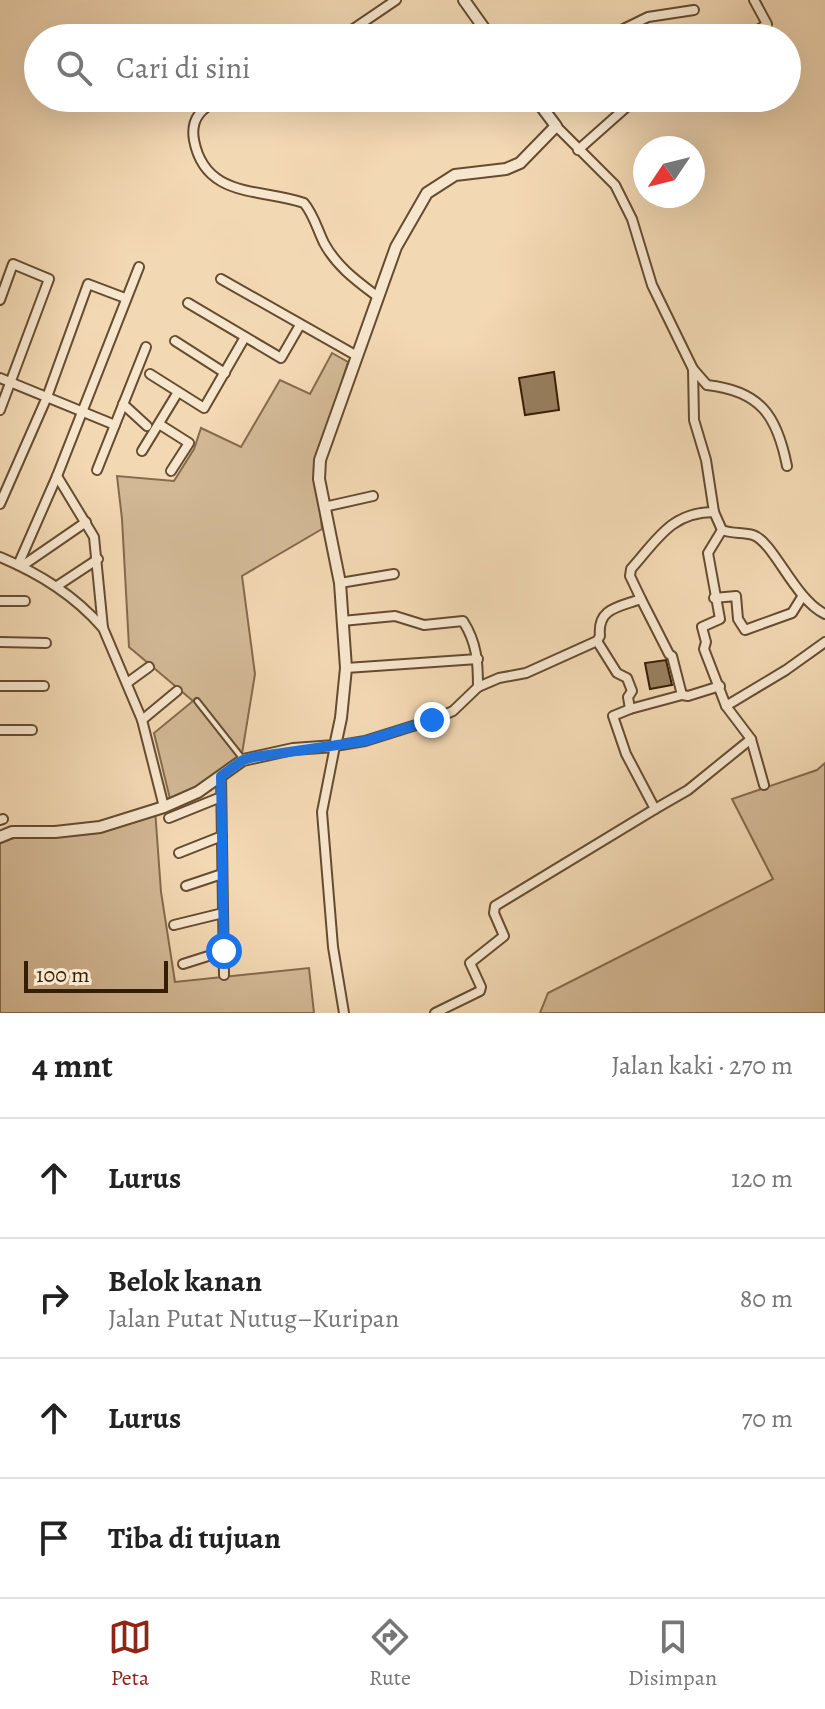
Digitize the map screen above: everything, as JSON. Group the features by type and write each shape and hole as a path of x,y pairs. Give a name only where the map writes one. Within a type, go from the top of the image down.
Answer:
{"street":[{"path":"361,24 396,0"},
{"path":"464,0 481,24"},
{"path":"754,0 767,24"},
{"path":"634,24 648,17 694,10"},
{"path":"200,112 193,123 196,149 210,172 228,186 304,203 325,244 343,270 378,297"},
{"path":"546,112 578,150 615,185 632,219 652,285 693,369 707,385 746,395 766,412 781,434 787,466"},
{"path":"578,150 621,112"},
{"path":"344,1013 333,947 322,812 341,718 346,668 340,583 319,479 320,460 396,247 427,193 455,175 506,169 520,163 556,126"},
{"path":"0,300 13,264 49,279 0,410"},
{"path":"20,566 139,267"},
{"path":"221,279 357,356"},
{"path":"0,504 47,397 88,284 125,298"},
{"path":"188,303 281,358 300,325"},
{"path":"150,374 204,408 245,337"},
{"path":"175,341 225,373"},
{"path":"97,470 146,347"},
{"path":"693,369 694,420 706,460 714,512 722,530"},
{"path":"0,378 115,425"},
{"path":"142,451 178,392"},
{"path":"123,404 147,426"},
{"path":"159,424 189,443 171,471"},
{"path":"57,476 94,537 103,628"},
{"path":"324,507 373,496"},
{"path":"682,695 672,656 630,576 631,569 672,522 703,512 714,512"},
{"path":"20,566 86,522"},
{"path":"722,530 754,535 765,545 802,597 825,614"},
{"path":"722,530 708,553 720,619 702,627 706,642 704,649 726,706 751,739 764,785"},
{"path":"0,557 57,586 86,609 103,628 142,720 164,807"},
{"path":"57,586 98,559"},
{"path":"340,583 394,574"},
{"path":"714,598 736,596 738,619 745,630 792,613 802,597"},
{"path":"0,837 12,832 81,830 164,807 198,792 243,760 293,749 365,741 432,720 453,711 478,687 499,678 526,673 597,641 602,617 641,599"},
{"path":"0,601 25,601"},
{"path":"342,621 395,616 424,625 463,621 473,637 478,659 478,687"},
{"path":"597,641 617,673 627,678 632,691 628,697 630,709"},
{"path":"0,642 46,643"},
{"path":"726,706 823,646"},
{"path":"346,668 478,659"},
{"path":"127,683 149,667"},
{"path":"0,686 44,686"},
{"path":"655,809 626,754 613,716 720,686"},
{"path":"142,720 177,691"},
{"path":"0,730 32,730"},
{"path":"435,1013 480,991 470,963 504,936 494,913 495,906 688,790 751,739"},
{"path":"221,776 224,975"},
{"path":"169,818 221,797"},
{"path":"179,853 222,836"},
{"path":"186,886 222,874"},
{"path":"174,925 223,913"},
{"path":"183,964 224,951"}],"lane":[{"path":"197,701 243,760"}],"shaded area":[{"path":"332,353 348,362 315,466 322,529 242,576 255,674 240,766 171,803 154,733 193,701 129,647 117,476 174,481 194,449 201,428 241,447 280,380 310,394"},
{"path":"825,763 825,1013 540,1013 548,993 773,879 732,799 817,770"},
{"path":"155,809 161,892 175,982 309,968 314,1013 0,1013 0,843 24,834 58,837 99,833"}],"building":[{"path":"554,372 559,410 525,415 519,378"},
{"path":"666,660 672,685 650,689 645,663"}],"route":[{"path":"224,951 221,776 243,760 254,757 365,741 432,720"}]}
